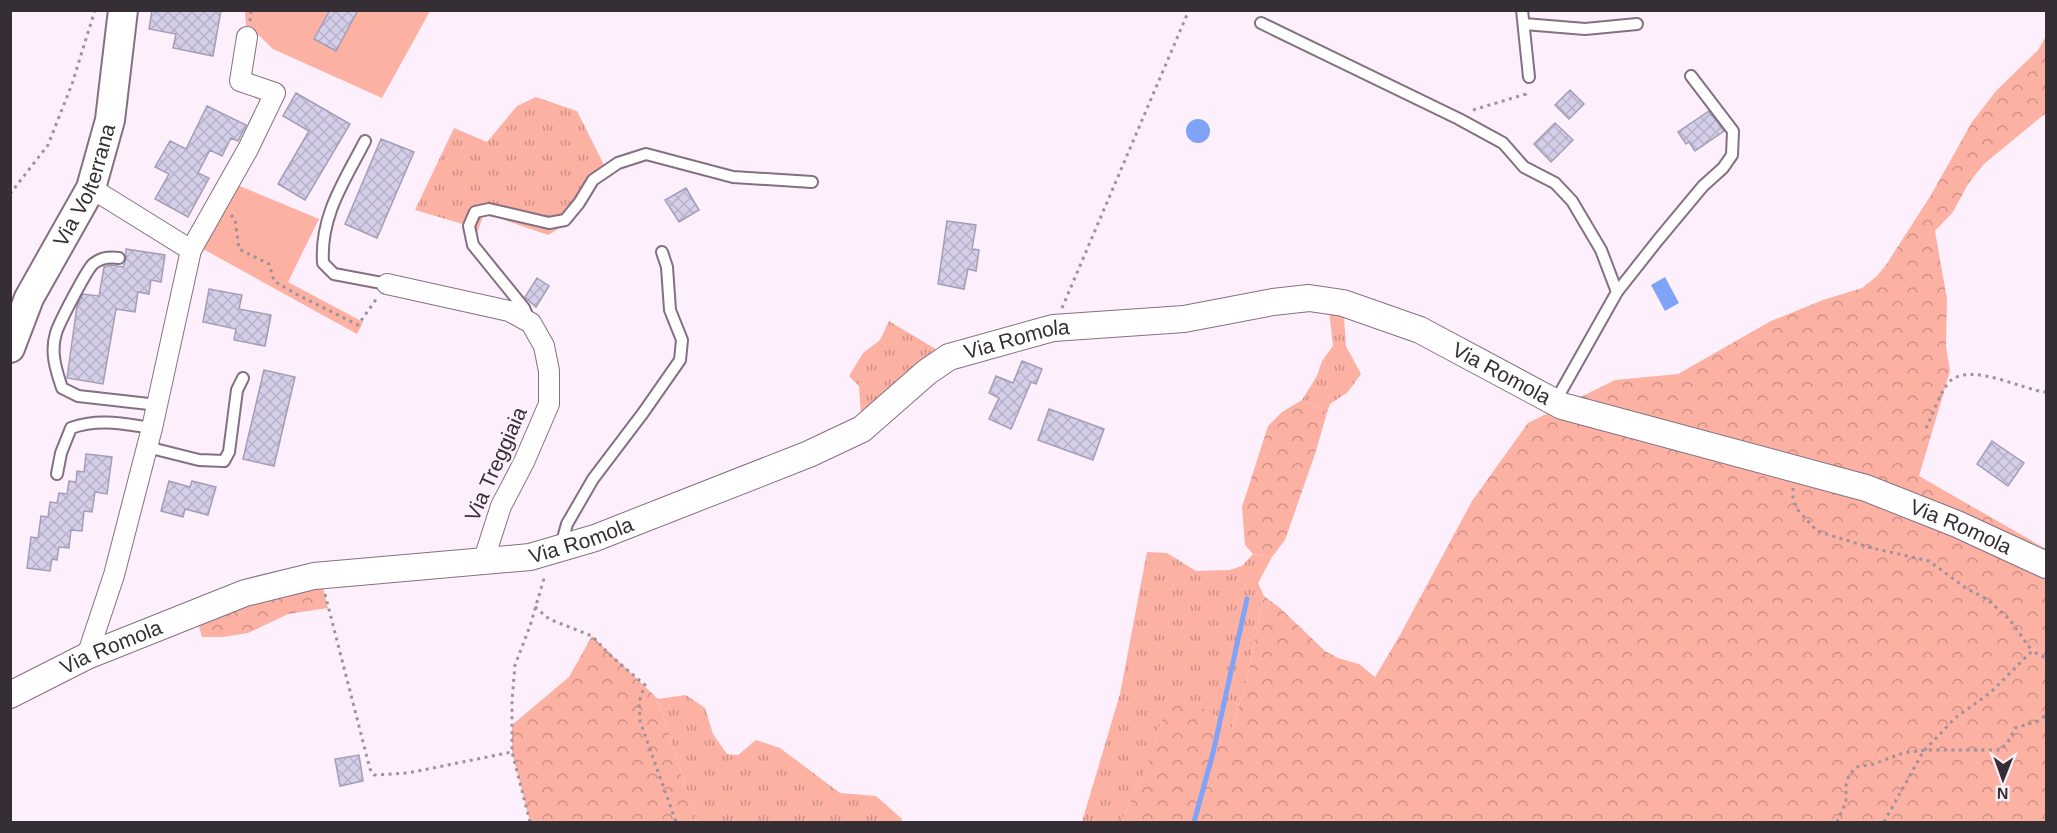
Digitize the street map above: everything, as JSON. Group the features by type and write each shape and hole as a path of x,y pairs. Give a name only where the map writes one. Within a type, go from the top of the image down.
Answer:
{"main road":[{"name":"Via Volterrana","path":"10,348 29,298 91,188 110,120 123,10"}],"street":[{"path":"87,656 114,575 158,405 191,250 248,149 275,93 240,81 247,37"},
{"path":"91,188 191,250"},
{"path":"387,284 509,311 531,323"},
{"name":"Via Romola","path":"10,695 87,656 245,593 320,576 530,557 606,534 809,453 862,429 927,372 949,357 1053,328 1184,319 1273,302 1309,298 1344,303 1420,330 1555,403 1574,410 1866,488 1957,524 2046,565"},
{"name":"Via Treggiaia","path":"483,562 501,506 524,462 549,404 549,371 544,345 531,323"}],"lane":[{"path":"1522,10 1529,77"},
{"path":"1261,23 1459,119 1503,143 1524,167 1555,183 1572,201 1601,250 1617,292"},
{"path":"1524,24 1585,28 1637,24"},
{"path":"1555,403 1617,292 1703,186 1723,168 1732,155 1732,131 1691,76"},
{"path":"365,141 327,216 322,245 323,263 334,274 387,284"},
{"path":"531,323 524,308 473,245 469,226 475,212 489,209 549,223 565,220 579,204 593,180 618,163 646,154 733,177 812,182"},
{"path":"554,550 594,478 680,360 682,340 670,310 667,267 662,252"},
{"path":"119,258 110,257 93,264 55,334 54,364 62,387 78,396 158,405"},
{"path":"57,474 61,453 71,428 81,424 106,421 200,460 224,461 229,453 237,390 243,378"}],"path":[{"path":"10,194 48,145 72,84 95,10"},
{"path":"1053,328 1189,10"},
{"path":"1459,119 1477,108 1526,94 1529,77"},
{"path":"219,200 236,219 239,249 269,264 274,281 358,325 387,284"},
{"path":"1926,428 1946,387 1951,381 1965,375 1981,375 2046,392"},
{"path":"1797,509 1817,531 1868,548 1929,561 1967,589 1987,599 2010,620 2032,651 2046,658"},
{"path":"531,822 513,752 512,702 515,665 554,550"},
{"path":"320,576 370,769 374,774 408,773 513,752"},
{"path":"536,607 549,619 592,636 645,685 639,702 640,721 676,822"},
{"path":"1884,822 1923,752 1955,718 1990,693 2032,651"},
{"path":"1837,822 1846,802 1845,784 1849,775 1857,767 1874,764 1904,753 1927,750 2000,750 2008,742 2015,728 2038,721 2046,715"}],"green space":[{"path":"245,11 430,11 382,98 273,49 251,28 247,37"},
{"path":"2046,36 2046,113 1984,164 1968,184 1953,212 1935,231 1947,299 1946,346 1950,371 1919,476 2046,549 2046,822 1121,822 1147,767 1162,719 1177,701 1206,710 1232,728 1247,679 1264,596 1280,608 1325,651 1338,658 1359,664 1375,677 1472,501 1528,423 1615,380 1678,374 1771,321 1823,300 1862,288 1886,265 1931,195 1972,122 1996,91 2038,50"},
{"path":"536,97 577,111 607,171 563,226 548,235 484,213 473,245 469,226 415,210 454,128 487,142 517,106"},
{"path":"230,182 319,219 288,282 363,322 357,334 194,244"},
{"path":"1328,301 1343,303 1346,346 1361,374 1348,392 1330,404 1327,413 1318,406 1302,400 1317,376 1322,361 1333,346"},
{"path":"889,321 949,357 862,429 859,386 849,376 863,353 880,340"},
{"path":"1302,400 1318,406 1327,413 1315,454 1285,540 1272,557 1253,554 1245,545 1242,507 1268,426 1282,412"},
{"path":"1147,552 1167,553 1196,571 1229,570 1242,566 1253,554 1272,557 1258,583 1264,596 1247,679 1232,728 1206,710 1162,719 1147,768 1121,822 1082,822 1120,694"},
{"path":"320,576 328,608 288,614 248,633 223,637 202,637 195,613"},
{"path":"592,636 658,699 698,822 530,822 512,752 512,725 569,677"},
{"path":"686,695 705,708 713,734 727,754 738,755 756,740 780,748 840,793 876,796 902,819 901,822 698,822 658,699"}],"water":[{"path":"1198,119 1203,120 1209,126 1209,136 1203,142 1198,143 1193,142 1187,136 1186,131 1187,126 1193,120"},
{"path":"1665,277 1679,303 1665,311 1651,285"}],"building":[{"path":"152,10 221,10 213,56 173,48 176,34 149,29"},
{"path":"330,10 358,10 336,51 314,39"},
{"path":"1570,90 1584,104 1569,119 1555,105"},
{"path":"296,93 350,124 305,200 278,184 309,131 283,116"},
{"path":"207,106 246,125 238,141 231,138 222,156 210,150 198,173 209,178 188,217 155,199 169,174 155,167 170,141 186,149"},
{"path":"1709,111 1724,131 1695,151 1689,142 1686,144 1678,132"},
{"path":"1555,123 1573,140 1551,162 1534,144"},
{"path":"381,139 414,152 377,238 345,224"},
{"path":"686,188 699,210 679,222 665,200"},
{"path":"947,221 976,225 972,249 979,250 976,271 968,269 964,289 938,284"},
{"path":"126,249 165,255 161,282 151,280 149,294 138,292 135,312 116,309 103,384 67,378 77,306 83,294 99,296 104,267 111,265 123,267"},
{"path":"537,278 549,286 536,307 525,297"},
{"path":"209,289 242,295 239,309 271,315 265,346 234,340 236,329 203,322"},
{"path":"1022,361 1042,369 1036,384 1031,382 1011,429 989,419 999,398 989,393 996,376 1013,383"},
{"path":"264,370 295,377 274,466 243,459"},
{"path":"1049,409 1104,429 1093,460 1038,440"},
{"path":"1992,441 2024,463 2008,486 1977,464"},
{"path":"86,454 112,457 107,494 95,492 92,512 84,511 82,531 71,530 69,548 59,547 57,560 52,559 50,571 27,568 31,537 38,538 41,516 48,517 50,502 57,503 59,493 67,494 69,481 76,482 77,471 84,472"},
{"path":"169,481 190,487 192,481 216,487 208,515 185,509 183,517 161,511"},
{"path":"359,755 363,781 340,786 335,759"}],"waterway":[{"path":"1194,822 1213,753 1247,599"}]}
